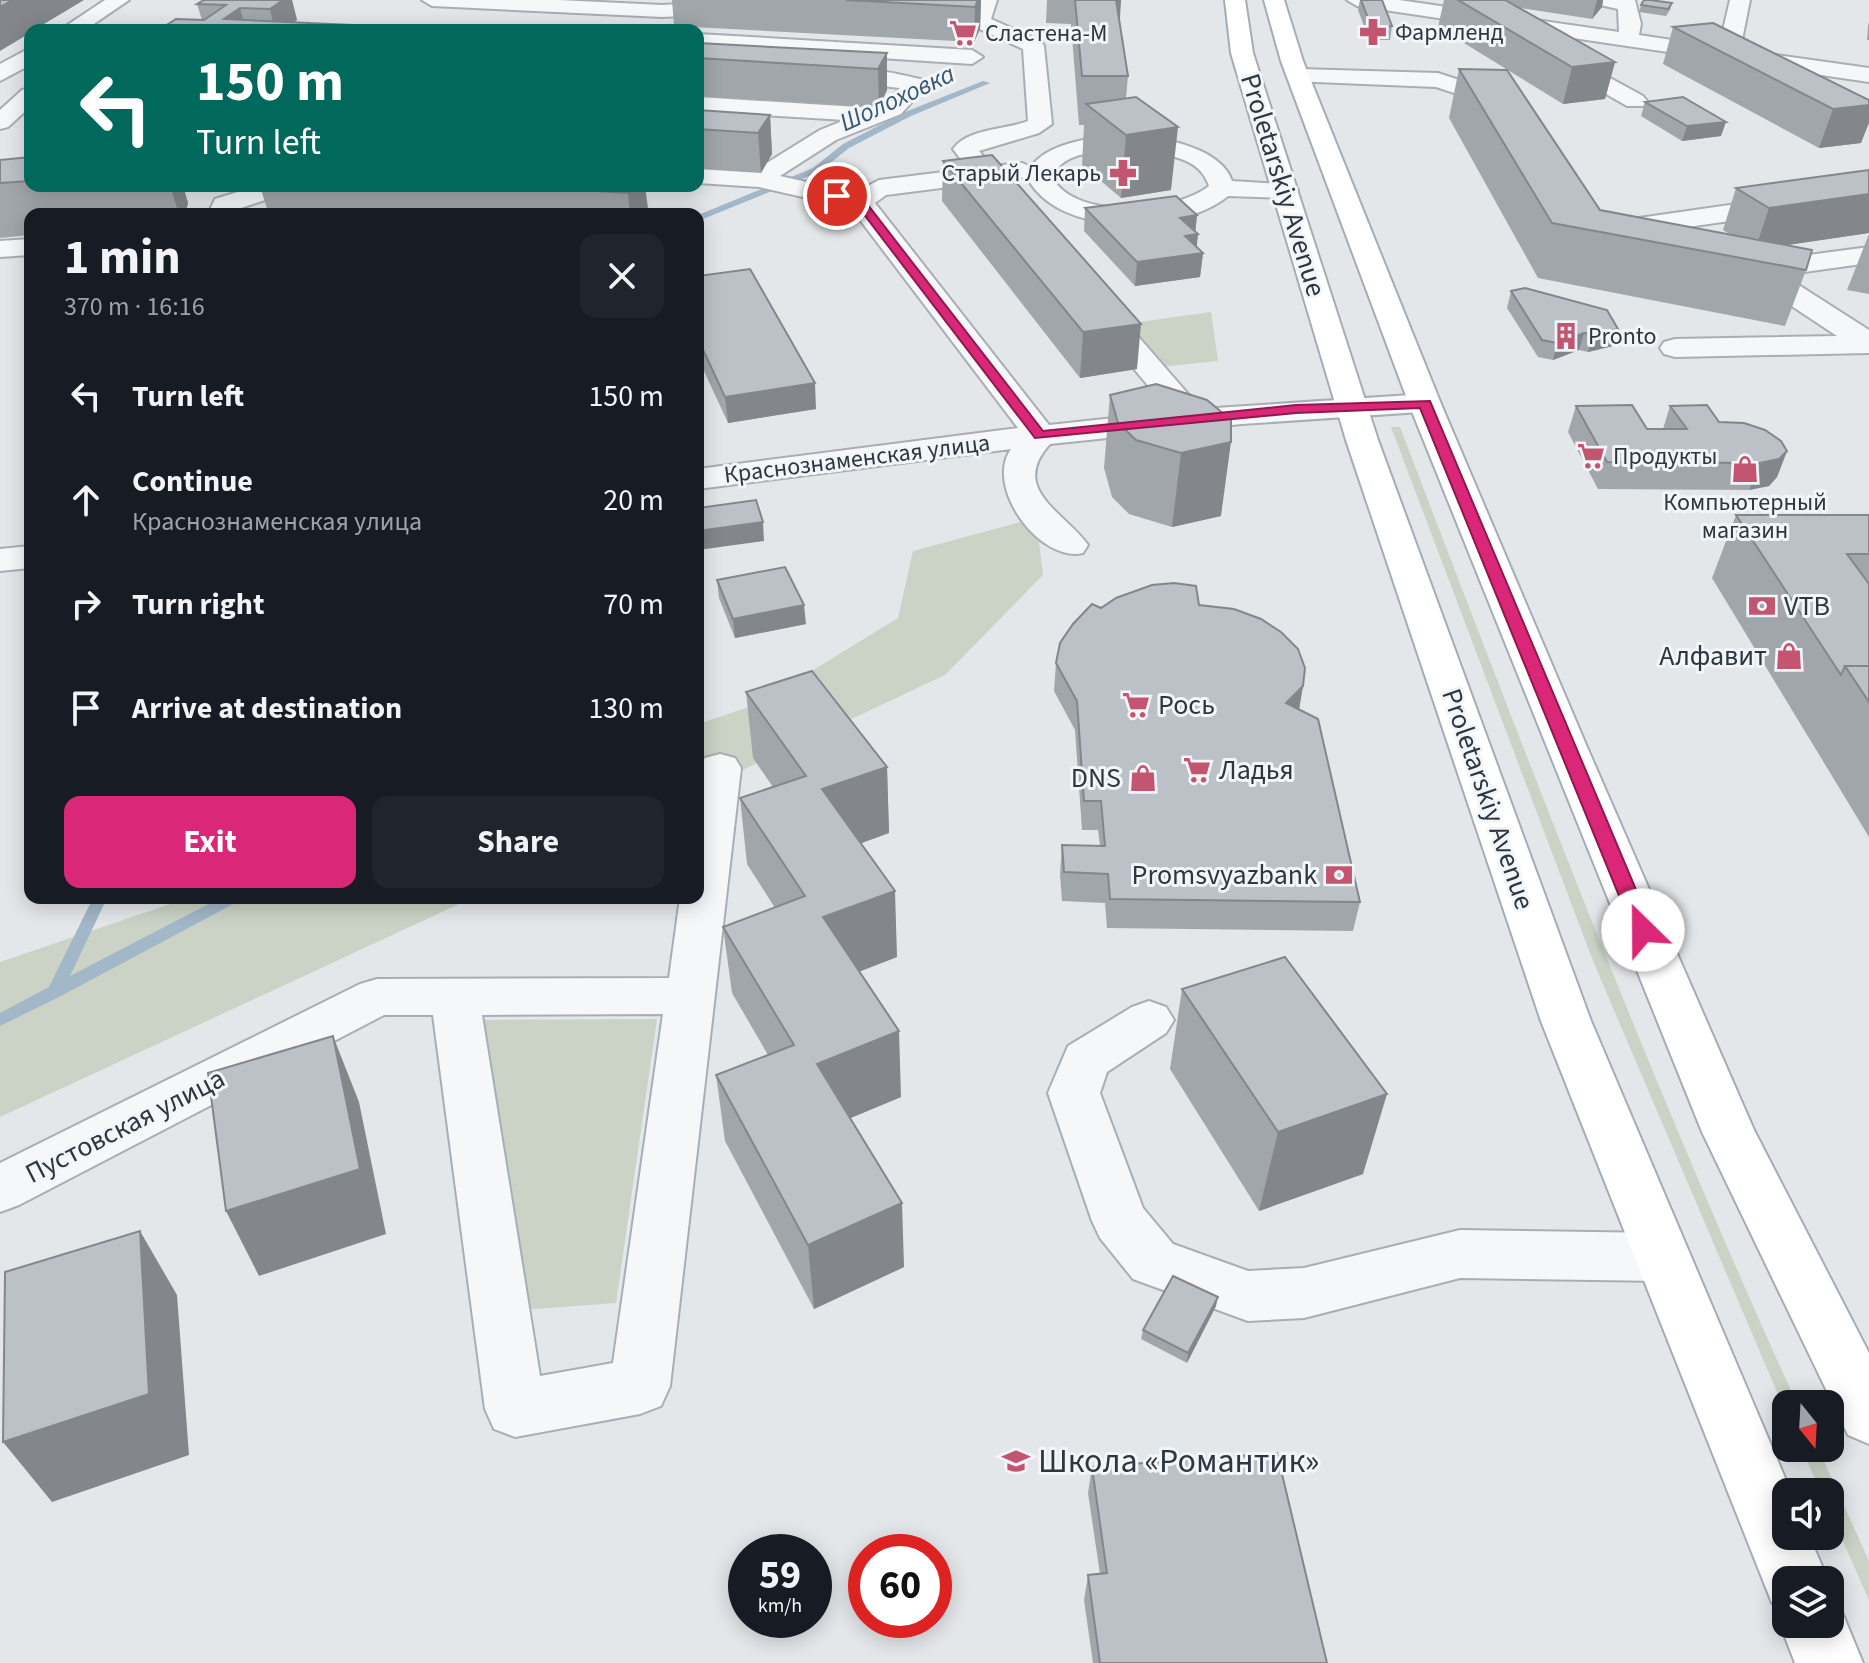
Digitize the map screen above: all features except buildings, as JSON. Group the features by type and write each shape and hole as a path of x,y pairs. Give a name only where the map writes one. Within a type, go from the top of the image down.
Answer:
{"main road":[{"name":"Proletarskiy Avenue","path":"1274,0 1299,76 1425,404 1728,1132 1869,1415"},
{"name":"Proletarskiy Avenue","path":"1225,3 1237,32 1351,407 1566,1021 1789,1566"},
{"path":"1819,1638 1829,1663"}],"street":[{"path":"80,24 119,0"},
{"path":"432,0 642,10 717,10 733,8 740,0"},
{"path":"987,0 980,22 1033,46 1040,124 1021,133 975,142 965,149 995,188"},
{"path":"1357,0 1495,20 1869,65"},
{"path":"1603,0 1628,4 1629,34"},
{"path":"1740,0 1730,48 1739,67 1777,86"},
{"path":"630,24 642,10"},
{"path":"1495,20 1635,101"},
{"path":"704,40 972,57"},
{"path":"1730,48 1869,75"},
{"path":"0,74 24,59"},
{"path":"759,179 828,135 893,109 916,85 884,78 807,73"},
{"path":"1299,76 1438,80 1510,104 1531,121"},
{"path":"0,85 24,86"},
{"path":"0,122 24,100"},
{"path":"704,104 880,115"},
{"path":"1129,144 1189,154 1210,164 1221,174 1222,188 1213,199 1194,208 1163,215 1119,215 1073,206 1047,192 1039,177 1051,159 1073,150 1129,144"},
{"path":"860,202 879,188 995,188 1041,170"},
{"path":"704,175 759,179 860,202 1040,435 1021,458 1019,478 1036,518 1070,545"},
{"path":"1222,188 1285,190"},
{"path":"223,208 224,205 264,192"},
{"path":"1603,227 1639,226 1869,193"},
{"path":"1588,203 1618,251"},
{"path":"0,249 24,247"},
{"path":"1726,266 1756,270 1869,255"},
{"path":"1756,270 1869,343"},
{"path":"1078,285 1193,419"},
{"path":"1675,348 1869,343"},
{"name":"Краснознаменская улица","path":"704,478 1040,435 1193,419 1425,404"},
{"path":"0,560 24,558"},
{"path":"704,890 720,768"},
{"path":"690,996 455,997 515,1409 640,1386 702,904"},
{"name":"Пустовская улица","path":"0,1189 377,997 455,997"},
{"path":"1149,1020 1086,1060 1074,1093 1120,1221 1153,1262 1248,1296 1304,1293 1460,1254 1661,1257"}],"shaded area":[{"path":"1211,312 1218,361 1159,367 1125,324"},
{"path":"1391,427 1400,427 1640,1041 1791,1390 1776,1390 1593,961"},
{"path":"1036,518 1043,575 945,675 704,788 704,722 758,704 898,618 913,551"},
{"path":"170,904 459,904 0,1117 0,962"},
{"path":"657,1019 616,1303 521,1310 481,1020"},
{"path":"1807,1462 1824,1462 1832,1478 1815,1478"},
{"path":"1844,1506 1869,1561 1869,1600 1844,1544"}],"waterway":[{"name":"Шолоховка","path":"704,216 816,170 846,146 908,114 986,83"},
{"name":"Шолоховка","path":"55,991 97,904"},
{"path":"55,991 221,904"},
{"path":"0,1020 55,991"}],"place":[{"name":"Фармленд","path":"1373,32"},
{"name":"Сластена-М","path":"963,33"},
{"name":"Старый Лекарь","path":"1123,173"},
{"name":"Pronto","path":"1566,336"},
{"name":"Продукты","path":"1591,456"},
{"name":"Компьютерный магазин","path":"1745,469"},
{"name":"VTB","path":"1762,606"},
{"name":"Алфавит","path":"1789,656"},
{"name":"Рось","path":"1136,705"},
{"name":"Ладья","path":"1197,770"},
{"name":"DNS","path":"1143,778"},
{"name":"Promsvyazbank","path":"1339,875"},
{"name":"Школа «Романтик»","path":"1016,1461"}],"route":[{"path":"837,196 860,202 1040,435 1296,409 1425,404 1643,930"}]}
